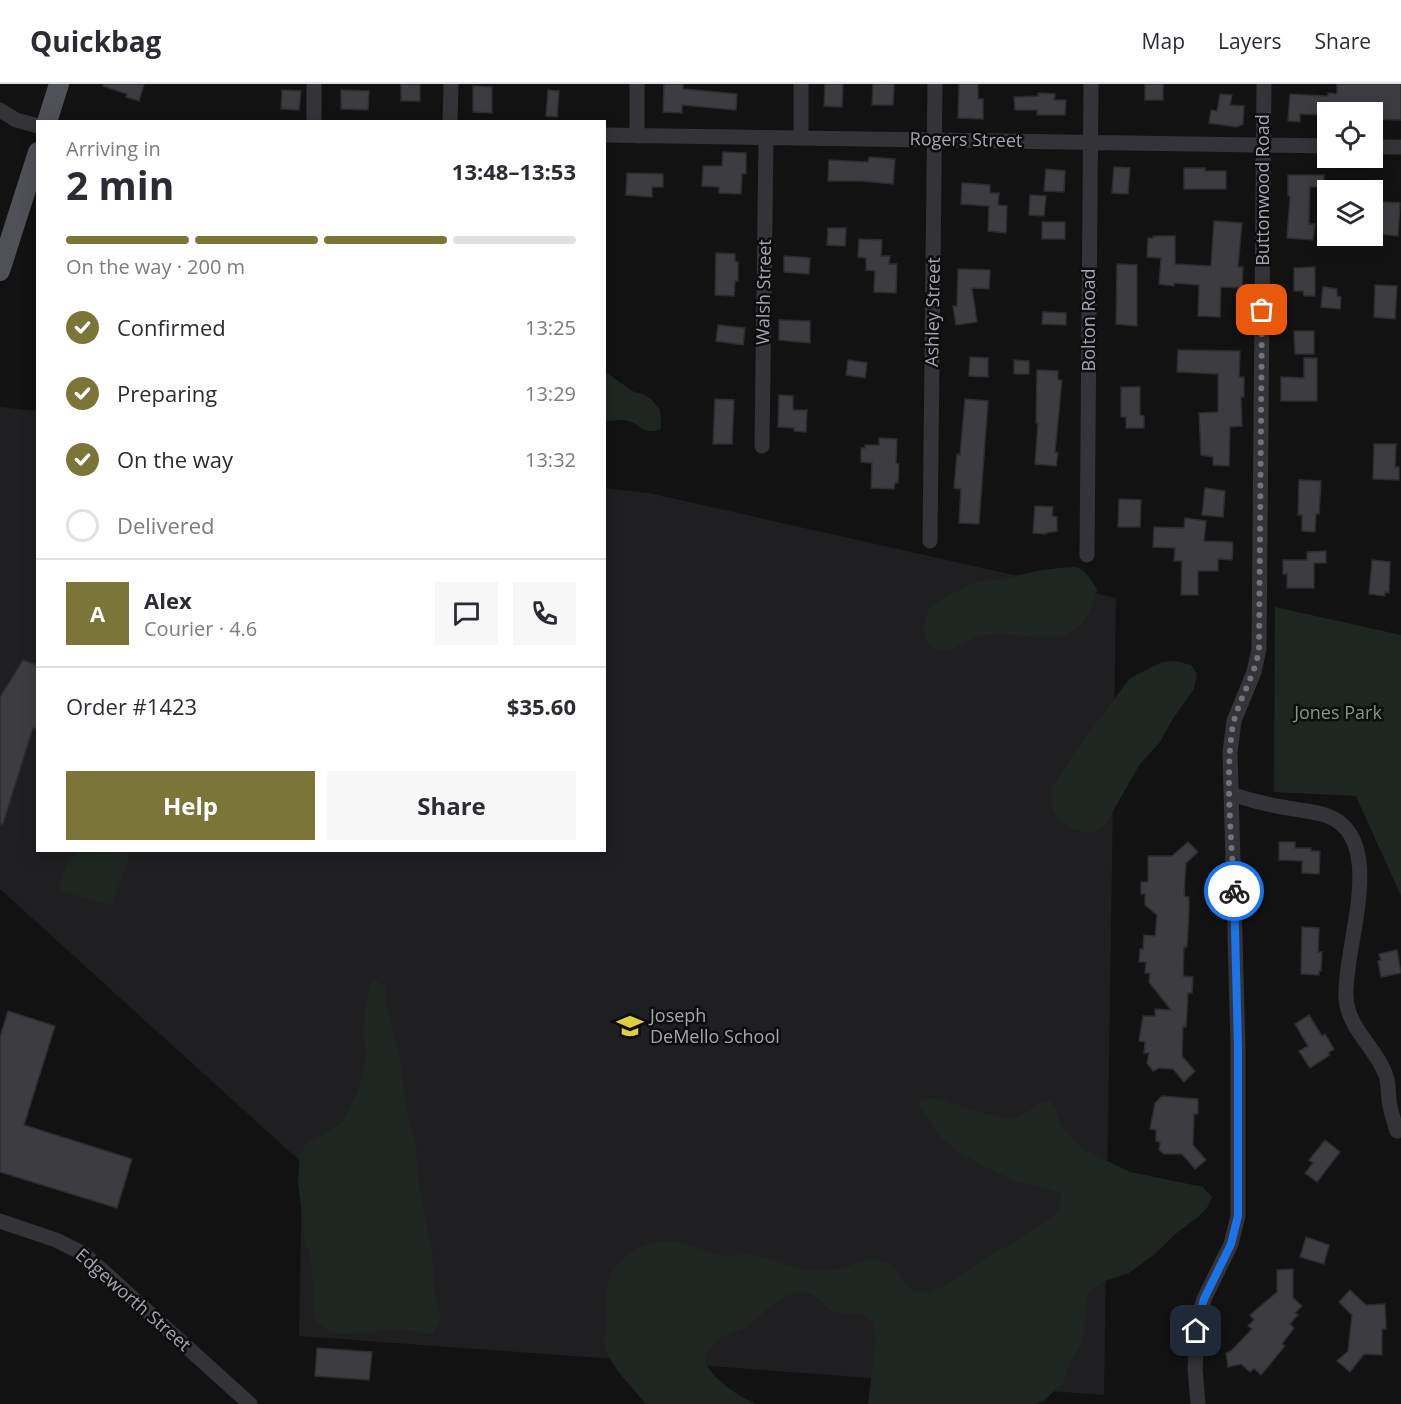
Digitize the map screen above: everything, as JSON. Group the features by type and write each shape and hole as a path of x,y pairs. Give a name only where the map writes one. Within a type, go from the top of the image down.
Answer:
{"main road":[{"path":"48,120 59,84"},
{"path":"0,271 36,158"}],"street":[{"path":"314,84 314,120"},
{"path":"450,120 451,84"},
{"path":"637,84 637,136"},
{"path":"801,84 801,138"},
{"name":"Ashley Street","path":"930,541 935,84"},
{"name":"Bolton Road","path":"1087,555 1091,84"},
{"name":"Buttonwood Road","path":"1198,1404 1195,1369 1198,1320 1204,1299 1231,1244 1238,1216 1238,1047 1231,794 1232,731 1237,710 1257,662 1260,619 1264,84"},
{"path":"0,110 16,120 36,125"},
{"name":"Rogers Street","path":"606,135 1317,146"},
{"name":"Walsh Street","path":"762,446 766,138"},
{"path":"1383,147 1401,147"},
{"path":"1231,794 1269,804 1321,813 1346,826 1354,840 1359,858 1360,880 1346,978 1346,1005 1356,1027 1387,1076 1389,1102 1397,1131"},
{"name":"Edgeworth Street","path":"0,1221 56,1240 84,1254 246,1403"}],"shaded area":[{"name":"Joseph DeMello School","path":"0,407 36,411 36,852 606,852 606,488 649,493 1116,598 1104,1395 299,1336 302,1163 0,889"}],"green space":[{"path":"606,372 634,392 643,394 652,400 660,410 661,429 647,431 627,420 606,421"},
{"path":"1076,567 1086,573 1097,589 1090,611 1080,625 1068,633 1054,637 1004,634 979,636 955,648 942,651 935,650 926,639 924,628 928,610 944,598 967,586 980,581 1004,579 1048,569"},
{"name":"Jones Park","path":"1275,607 1401,635 1401,896 1356,796 1274,792"},
{"path":"1175,661 1191,665 1197,674 1194,689 1160,742 1140,764 1105,825 1088,833 1071,828 1060,821 1051,806 1052,788 1076,750 1130,678 1162,662"},
{"path":"76,852 131,852 112,906 58,890 68,860"},
{"path":"374,980 385,986 386,1005 400,1058 406,1107 416,1149 419,1186 432,1253 435,1297 438,1312 442,1316 433,1334 398,1329 343,1334 329,1332 316,1321 312,1306 314,1293 310,1254 305,1242 298,1182 300,1155 306,1143 330,1131 343,1121 358,1091 367,1049 364,1042 365,1007 370,984"},
{"path":"938,1098 988,1115 1008,1118 1021,1116 1039,1104 1049,1101 1056,1108 1056,1114 1062,1126 1079,1146 1087,1151 1130,1172 1203,1187 1212,1197 1207,1208 1198,1217 1174,1235 1155,1254 1129,1273 1102,1282 1089,1292 1083,1340 1070,1362 1064,1381 1044,1401 1037,1404 868,1404 876,1338 873,1322 860,1314 834,1313 812,1294 799,1292 789,1295 769,1308 745,1328 718,1339 705,1354 710,1370 723,1384 755,1404 646,1404 610,1360 604,1342 607,1328 606,1299 610,1278 620,1262 642,1246 665,1241 682,1243 726,1256 753,1255 808,1271 839,1269 874,1258 891,1264 905,1284 915,1291 928,1292 947,1285 988,1256 1016,1242 1046,1222 1058,1211 1062,1196 1059,1193 1001,1174 967,1157 941,1138 917,1103 924,1099"}],"building":[{"path":"104,84 144,84 139,101 126,97 127,94 103,86"},
{"path":"401,84 420,85 420,101 401,101"},
{"path":"664,84 683,84 683,89 737,94 736,110 682,105 682,113 663,112"},
{"path":"825,84 843,84 842,107 824,106"},
{"path":"873,84 894,84 893,105 872,105"},
{"path":"959,84 978,84 978,99 983,99 983,119 958,118"},
{"path":"1145,84 1163,84 1163,100 1145,100"},
{"path":"1337,84 1401,84 1401,120 1383,119 1383,102 1317,102 1317,115 1300,114 1300,122 1288,121 1290,94 1328,96 1328,93 1337,94"},
{"path":"473,86 492,87 492,113 473,112"},
{"path":"282,90 301,91 299,110 281,109"},
{"path":"341,90 369,91 368,110 341,109"},
{"path":"548,90 559,91 557,117 546,116"},
{"path":"1038,93 1055,94 1054,100 1066,100 1065,115 1037,115 1037,110 1015,110 1014,97 1038,96"},
{"path":"1220,94 1232,95 1230,105 1244,106 1243,124 1237,127 1209,123 1211,110 1217,111"},
{"path":"723,152 746,153 746,174 742,174 741,194 719,193 719,187 702,186 703,166 722,166"},
{"path":"869,157 895,159 893,184 828,181 829,160 868,162"},
{"path":"1114,167 1130,168 1128,194 1112,193"},
{"path":"1184,168 1226,171 1226,189 1184,189"},
{"path":"1046,169 1065,171 1064,192 1044,191"},
{"path":"627,173 663,174 663,187 652,187 652,197 626,195"},
{"path":"1288,175 1324,175 1324,180 1317,180 1317,187 1310,187 1309,224 1315,224 1313,240 1287,238 1290,196 1288,196"},
{"path":"962,183 990,185 990,193 999,193 998,205 1007,206 1006,233 988,231 989,206 961,204"},
{"path":"1030,195 1046,196 1044,216 1029,215"},
{"path":"1383,202 1400,203 1398,236 1383,234"},
{"path":"1214,221 1242,223 1238,267 1243,267 1242,288 1221,287 1220,317 1198,316 1199,285 1159,284 1161,258 1147,257 1148,238 1175,236 1175,264 1211,266"},
{"path":"1042,222 1065,222 1065,239 1042,239"},
{"path":"828,228 846,228 845,246 827,245"},
{"path":"859,239 882,240 881,256 890,256 889,264 897,264 896,293 874,292 875,271 866,270 866,258 858,257"},
{"path":"716,253 735,254 735,262 738,262 738,281 735,281 734,296 715,295"},
{"path":"784,256 810,258 809,274 784,272"},
{"path":"1117,264 1137,265 1137,326 1116,324"},
{"path":"1315,267 1315,296 1304,296 1303,291 1294,291 1294,268"},
{"path":"958,269 990,270 989,289 972,288 977,322 956,325 953,306 957,306"},
{"path":"1375,285 1397,286 1395,319 1374,317"},
{"path":"1323,287 1337,289 1337,296 1341,297 1340,309 1321,307"},
{"path":"1043,312 1066,313 1066,325 1042,324"},
{"path":"779,320 810,321 810,343 779,340"},
{"path":"718,325 745,328 743,345 716,341"},
{"path":"1294,331 1314,331 1314,354 1295,354"},
{"path":"1178,350 1240,351 1239,377 1244,377 1244,397 1241,397 1242,426 1230,427 1229,466 1213,465 1213,457 1201,455 1199,413 1218,412 1218,374 1177,372"},
{"path":"970,357 988,358 988,377 969,376"},
{"path":"1304,358 1317,358 1317,401 1281,401 1281,377 1304,378"},
{"path":"848,360 867,363 865,378 846,375"},
{"path":"1014,360 1029,361 1029,374 1014,374"},
{"path":"1037,370 1058,371 1058,380 1062,380 1055,452 1058,453 1056,466 1035,464 1038,423 1036,423"},
{"path":"1121,387 1140,387 1140,415 1144,416 1144,428 1126,428 1126,417 1121,417"},
{"path":"779,395 793,396 793,410 807,410 806,432 794,431 794,428 778,427"},
{"path":"715,399 734,400 732,444 713,444"},
{"path":"965,399 988,401 979,524 959,523 961,489 954,488 957,454 960,455"},
{"path":"879,438 897,439 898,483 895,483 894,489 871,488 872,463 861,462 861,448 865,448 865,445 879,445"},
{"path":"1374,444 1396,444 1395,467 1399,467 1399,480 1373,479"},
{"path":"1299,480 1321,481 1319,514 1316,514 1315,532 1302,531 1302,515 1298,515"},
{"path":"1205,488 1225,491 1223,517 1202,515"},
{"path":"1119,499 1141,500 1140,527 1118,527"},
{"path":"1035,506 1053,507 1052,516 1057,517 1057,531 1046,534 1033,533"},
{"path":"1185,518 1206,521 1204,541 1232,542 1233,546 1232,560 1218,559 1218,571 1198,571 1198,595 1181,595 1182,561 1174,561 1175,548 1153,547 1154,527 1184,528"},
{"path":"1326,551 1326,563 1314,563 1314,588 1287,588 1287,574 1283,574 1283,560 1307,560 1307,552"},
{"path":"1372,560 1390,562 1389,593 1385,592 1385,596 1369,594"},
{"path":"23,660 36,664 36,729 33,728 3,824 0,824 0,697"},
{"path":"1188,842 1198,852 1186,863 1184,896 1189,897 1189,912 1183,976 1193,977 1192,993 1188,993 1186,1027 1183,1026 1182,1056 1195,1071 1184,1082 1173,1069 1159,1068 1153,1071 1147,1063 1149,1053 1144,1053 1145,1042 1139,1041 1143,1016 1155,1016 1155,1009 1171,1010 1149,982 1150,973 1145,973 1146,962 1139,962 1144,935 1155,936 1157,915 1145,905 1145,894 1141,894 1141,882 1148,882 1148,856 1172,856"},
{"path":"1279,842 1295,842 1295,848 1311,848 1311,851 1320,851 1319,874 1302,873 1302,861 1279,860"},
{"path":"1302,927 1319,928 1318,952 1322,952 1319,975 1301,974"},
{"path":"1397,950 1401,973 1381,977 1379,954"},
{"path":"8,1011 55,1026 24,1125 132,1159 117,1208 0,1172 0,1037"},
{"path":"1309,1015 1322,1036 1325,1034 1334,1049 1328,1053 1330,1055 1310,1068 1299,1051 1308,1046 1295,1024"},
{"path":"1162,1096 1198,1099 1198,1114 1194,1114 1193,1145 1206,1160 1195,1169 1182,1154 1164,1154 1159,1150 1160,1142 1156,1141 1156,1130 1150,1129 1155,1103"},
{"path":"1325,1140 1340,1152 1317,1182 1305,1173 1313,1163 1309,1160"},
{"path":"1306,1237 1329,1245 1324,1264 1300,1257"},
{"path":"1293,1269 1293,1298 1302,1306 1295,1313 1298,1315 1290,1324 1294,1328 1282,1344 1285,1346 1261,1375 1254,1368 1250,1372 1241,1364 1228,1367 1226,1353 1231,1351 1252,1329 1248,1326 1254,1320 1250,1315 1277,1292 1277,1270"},
{"path":"1350,1290 1366,1305 1385,1304 1386,1329 1382,1329 1382,1355 1364,1354 1350,1372 1337,1361 1348,1351 1352,1315 1339,1302"},
{"path":"317,1348 372,1352 369,1380 315,1376"}],"way so far":[{"path":"1234,891 1230,766 1232,731 1237,710 1254,672 1259,649 1262,310"}],"place":[{"name":"Joseph DeMello School","path":"630,1026"}],"route":[{"path":"1196,1331 1200,1309 1231,1244 1238,1216 1238,1047 1234,891"}]}
